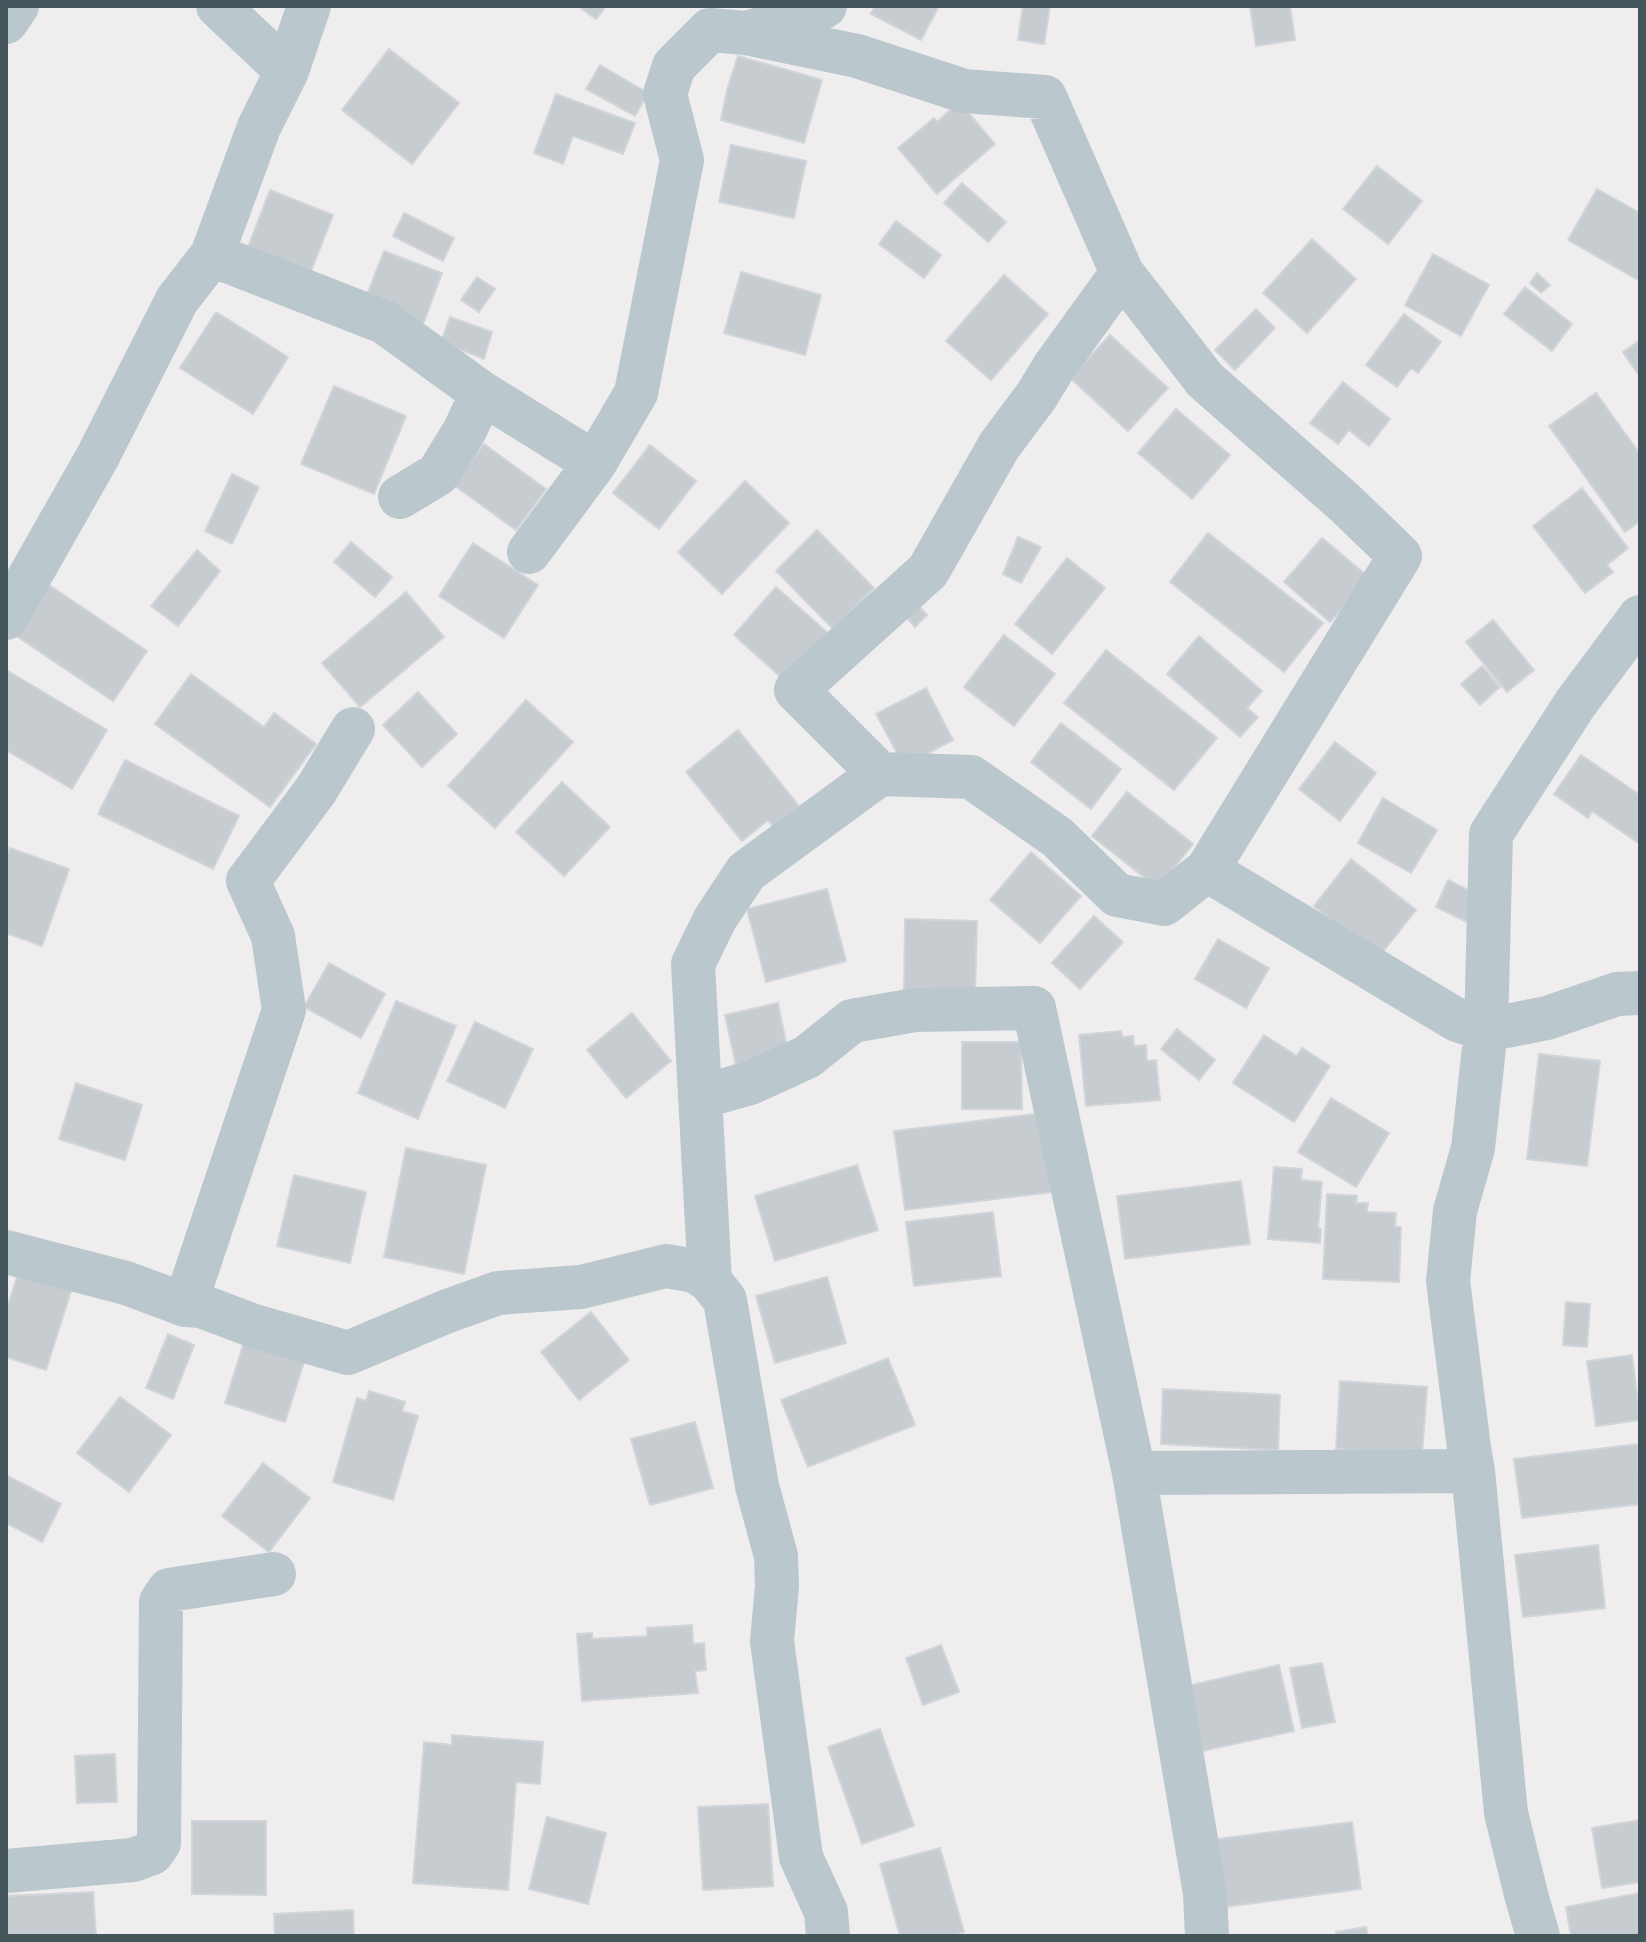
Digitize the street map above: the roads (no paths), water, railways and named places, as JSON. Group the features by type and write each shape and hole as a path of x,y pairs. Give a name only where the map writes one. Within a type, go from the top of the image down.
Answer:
{"street":[{"path":"6,22 17,6"},
{"path":"218,6 287,71"},
{"path":"6,618 98,456 177,300 212,255 259,127 287,71 309,6"},
{"path":"746,33 816,12 825,6"},
{"path":"529,552 595,463 636,393 682,160 665,94 674,66 710,30 746,33 857,56 964,91 1045,97 1122,273 1205,380 1345,503 1400,556 1207,870 1164,904 1117,895 1057,837 971,777 880,774 746,872 715,919 693,964 710,1281"},
{"path":"212,255 384,322 482,393 595,463"},
{"path":"880,774 796,690 928,571 999,446 1122,273"},
{"path":"400,497 438,474 465,430 482,393"},
{"path":"1538,1936 1506,1813 1473,1471 1448,1281 1455,1211 1473,1148 1486,1030 1491,834 1575,704 1640,617"},
{"path":"185,1305 284,1010 273,936 248,881 316,790 353,729"},
{"path":"1207,870 1457,1020 1486,1030 1547,1018 1617,994 1640,993"},
{"path":"700,1097 750,1083 807,1057 852,1021 915,1010 1034,1008 1134,1473 1205,1893 1207,1936"},
{"path":"6,1252 126,1283 185,1305 201,1306 254,1326 348,1353 498,1293 581,1287 666,1266 695,1271 710,1281 725,1300 757,1486 776,1556 777,1586 772,1641 801,1857 826,1912 828,1936"},
{"path":"1134,1473 1473,1471"},
{"path":"6,1871 133,1860 152,1853 159,1843 161,1602 169,1590 274,1574"}]}
